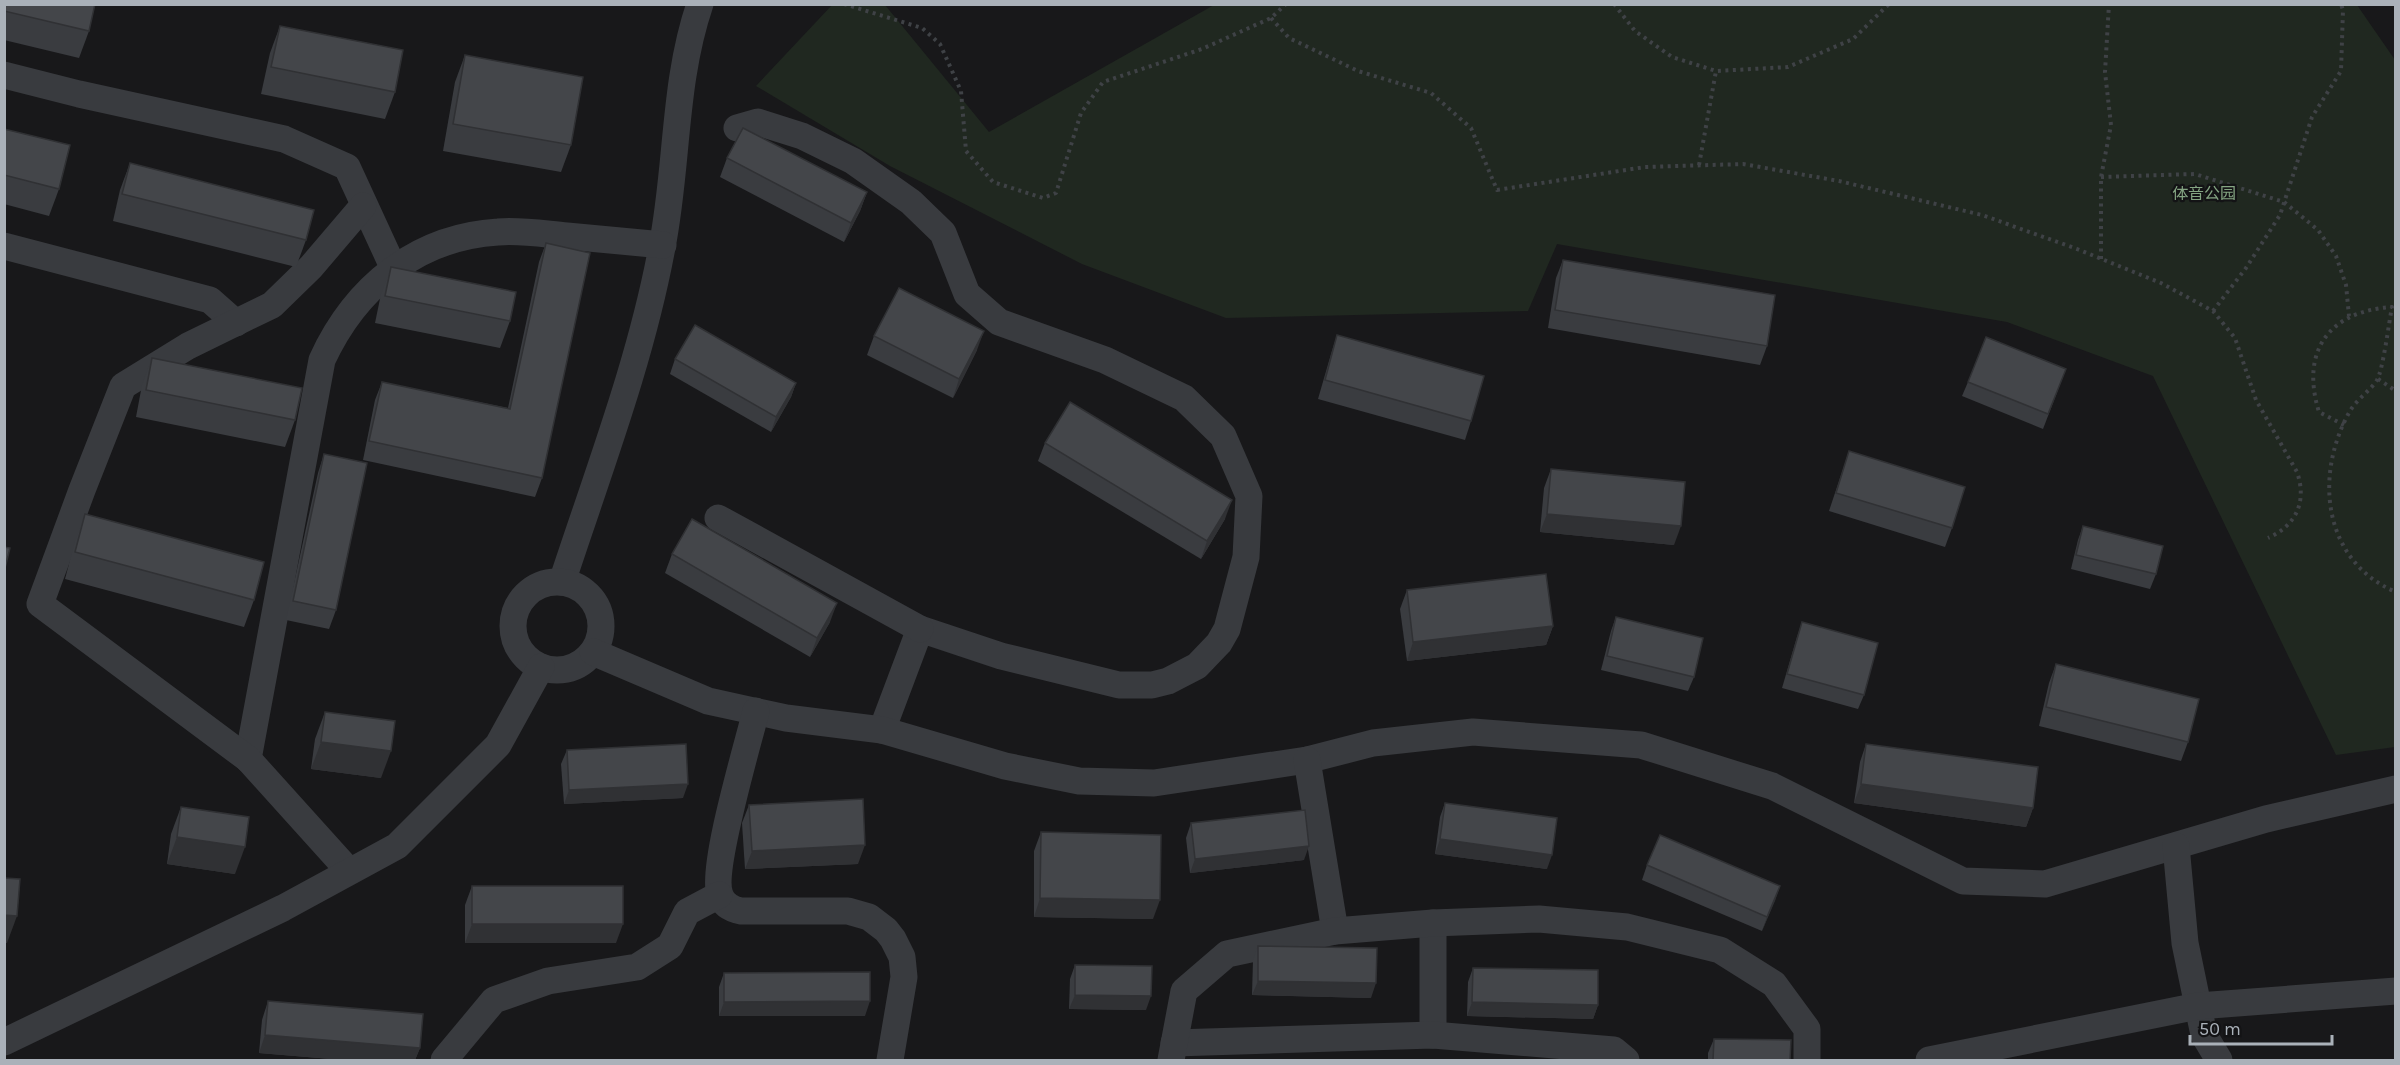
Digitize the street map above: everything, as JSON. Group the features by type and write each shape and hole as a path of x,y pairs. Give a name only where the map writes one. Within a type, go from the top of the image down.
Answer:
{"street":[{"path":"562,582 643,333 663,245 685,56 700,4"},
{"path":"4,75 79,94 284,139 347,167 394,269"},
{"path":"718,518 920,629 1001,656 1119,685 1152,685 1168,681 1197,666 1219,643 1227,629 1246,556 1249,496 1223,436 1184,398 1105,360 999,322 967,294 943,233 911,202 853,161 802,136 758,122 737,128"},
{"path":"349,871 248,759 40,604 123,386 189,346 272,305 311,267 363,206"},
{"path":"248,759 322,360 332,339 359,300 394,269 435,246 476,234 518,231 663,245"},
{"path":"4,246 210,300 236,323"},
{"path":"562,582 583,590 597,608 601,630 593,652 575,666 552,670 541,667 523,654 517,644 513,621 516,610 529,592 539,586 562,582"},
{"path":"882,730 920,629"},
{"path":"593,652 708,701 786,718 882,730 1005,766 1079,781 1154,783 1307,760 1373,743 1473,732 1641,745 1772,786 1963,881 2045,884 2266,819 2396,789"},
{"path":"4,1042 283,908 397,846 498,745 541,667"},
{"path":"756,711 721,850 719,894 723,901 734,909 848,911 868,917 886,930 898,947 904,977 890,1060"},
{"path":"1307,760 1335,931"},
{"path":"2176,846 2185,943 2204,1035 2219,1060"},
{"path":"444,1060 494,1000 548,981 637,967 670,946 687,912 719,894"},
{"path":"1626,1060 1614,1050 1433,1035 1173,1052 1184,991 1227,954 1335,931 1433,923 1539,919 1627,927 1720,950 1774,984 1808,1029 1807,1060"},
{"path":"1433,923 1433,1035"},
{"path":"1929,1060 2198,1006 2396,992"}],"path":[{"path":"844,4 859,11 922,28 940,44 961,91 966,151 993,182 1043,198 1056,193 1081,112 1103,82 1202,49 1271,18 1286,4"},
{"path":"1614,4 1635,31 1672,57 1716,71 1788,67 1853,39 1889,4"},
{"path":"2101,259 2101,177 2111,125 2105,72 2109,4"},
{"path":"2213,311 2246,268 2280,215 2312,117 2341,71 2343,10 2341,4"},
{"path":"1271,18 1289,38 1358,71 1431,93 1471,128 1497,190 1646,167 1743,164 1850,184 1982,215 2161,283 2213,311 2235,338 2256,400 2297,472 2302,498 2298,512 2281,533 2268,538"},
{"path":"1699,165 1716,71"},
{"path":"2101,177 2195,174 2284,202 2318,230 2336,256 2346,285 2349,316"},
{"path":"2344,425 2319,412 2313,391 2313,369 2319,348 2332,330 2349,316 2370,309 2392,307 2378,379 2351,410 2344,425 2333,448 2328,489 2331,520 2343,548 2363,572 2396,592"},
{"path":"2378,379 2396,391"}],"green space":[{"name":"体音公园","path":"833,4 885,5 989,132 1214,5 2357,5 2395,60 2395,747 2336,755 2153,376 2007,322 1557,244 1528,311 1226,318 1082,264 890,166 756,86"}],"building":[{"path":"4,4 95,4 89,31 4,11"},
{"path":"280,26 403,50 395,92 271,67"},
{"path":"465,55 583,77 571,145 453,124"},
{"path":"743,128 867,192 851,223 727,158"},
{"path":"4,129 70,145 59,189 4,175"},
{"path":"130,163 314,210 306,240 122,194"},
{"path":"546,243 590,253 542,478 369,441 382,382 510,409"},
{"path":"1563,260 1775,295 1767,346 1555,310"},
{"path":"391,267 516,292 510,321 385,296"},
{"path":"899,288 984,331 959,379 874,336"},
{"path":"695,325 796,383 776,417 675,359"},
{"path":"1337,335 1484,376 1471,421 1325,380"},
{"path":"1986,337 2066,369 2048,414 1968,382"},
{"path":"152,358 302,388 295,420 146,390"},
{"path":"1070,402 1232,500 1207,541 1045,443"},
{"path":"1849,451 1965,487 1952,528 1836,493"},
{"path":"324,454 367,463 336,610 293,601"},
{"path":"1551,469 1685,482 1681,526 1547,514"},
{"path":"85,514 264,562 254,600 75,552"},
{"path":"692,519 837,603 817,638 672,554"},
{"path":"2083,526 2163,546 2156,574 2076,555"},
{"path":"4,547 10,548 4,572"},
{"path":"1546,574 1553,626 1413,642 1407,590"},
{"path":"1616,617 1703,638 1694,677 1607,656"},
{"path":"1802,622 1878,643 1864,695 1787,674"},
{"path":"2056,664 2199,699 2188,742 2046,707"},
{"path":"325,712 395,721 391,751 321,742"},
{"path":"686,744 688,784 569,790 567,750"},
{"path":"1866,744 2038,767 2033,808 1861,784"},
{"path":"863,799 865,845 752,851 749,805"},
{"path":"1445,803 1557,818 1552,855 1440,839"},
{"path":"181,807 249,817 245,847 177,837"},
{"path":"1305,810 1309,846 1195,859 1191,823"},
{"path":"1041,832 1161,835 1160,900 1040,898"},
{"path":"1660,835 1780,886 1767,917 1647,865"},
{"path":"4,878 20,879 17,916 4,915"},
{"path":"472,886 623,886 623,924 472,924"},
{"path":"1258,946 1377,948 1376,983 1258,981"},
{"path":"1075,965 1152,966 1151,996 1075,995"},
{"path":"1473,968 1598,970 1598,1005 1472,1002"},
{"path":"870,972 870,1001 724,1002 724,973"},
{"path":"268,1001 423,1014 420,1048 265,1035"},
{"path":"1714,1039 1791,1040 1790,1060 1713,1060"}]}
